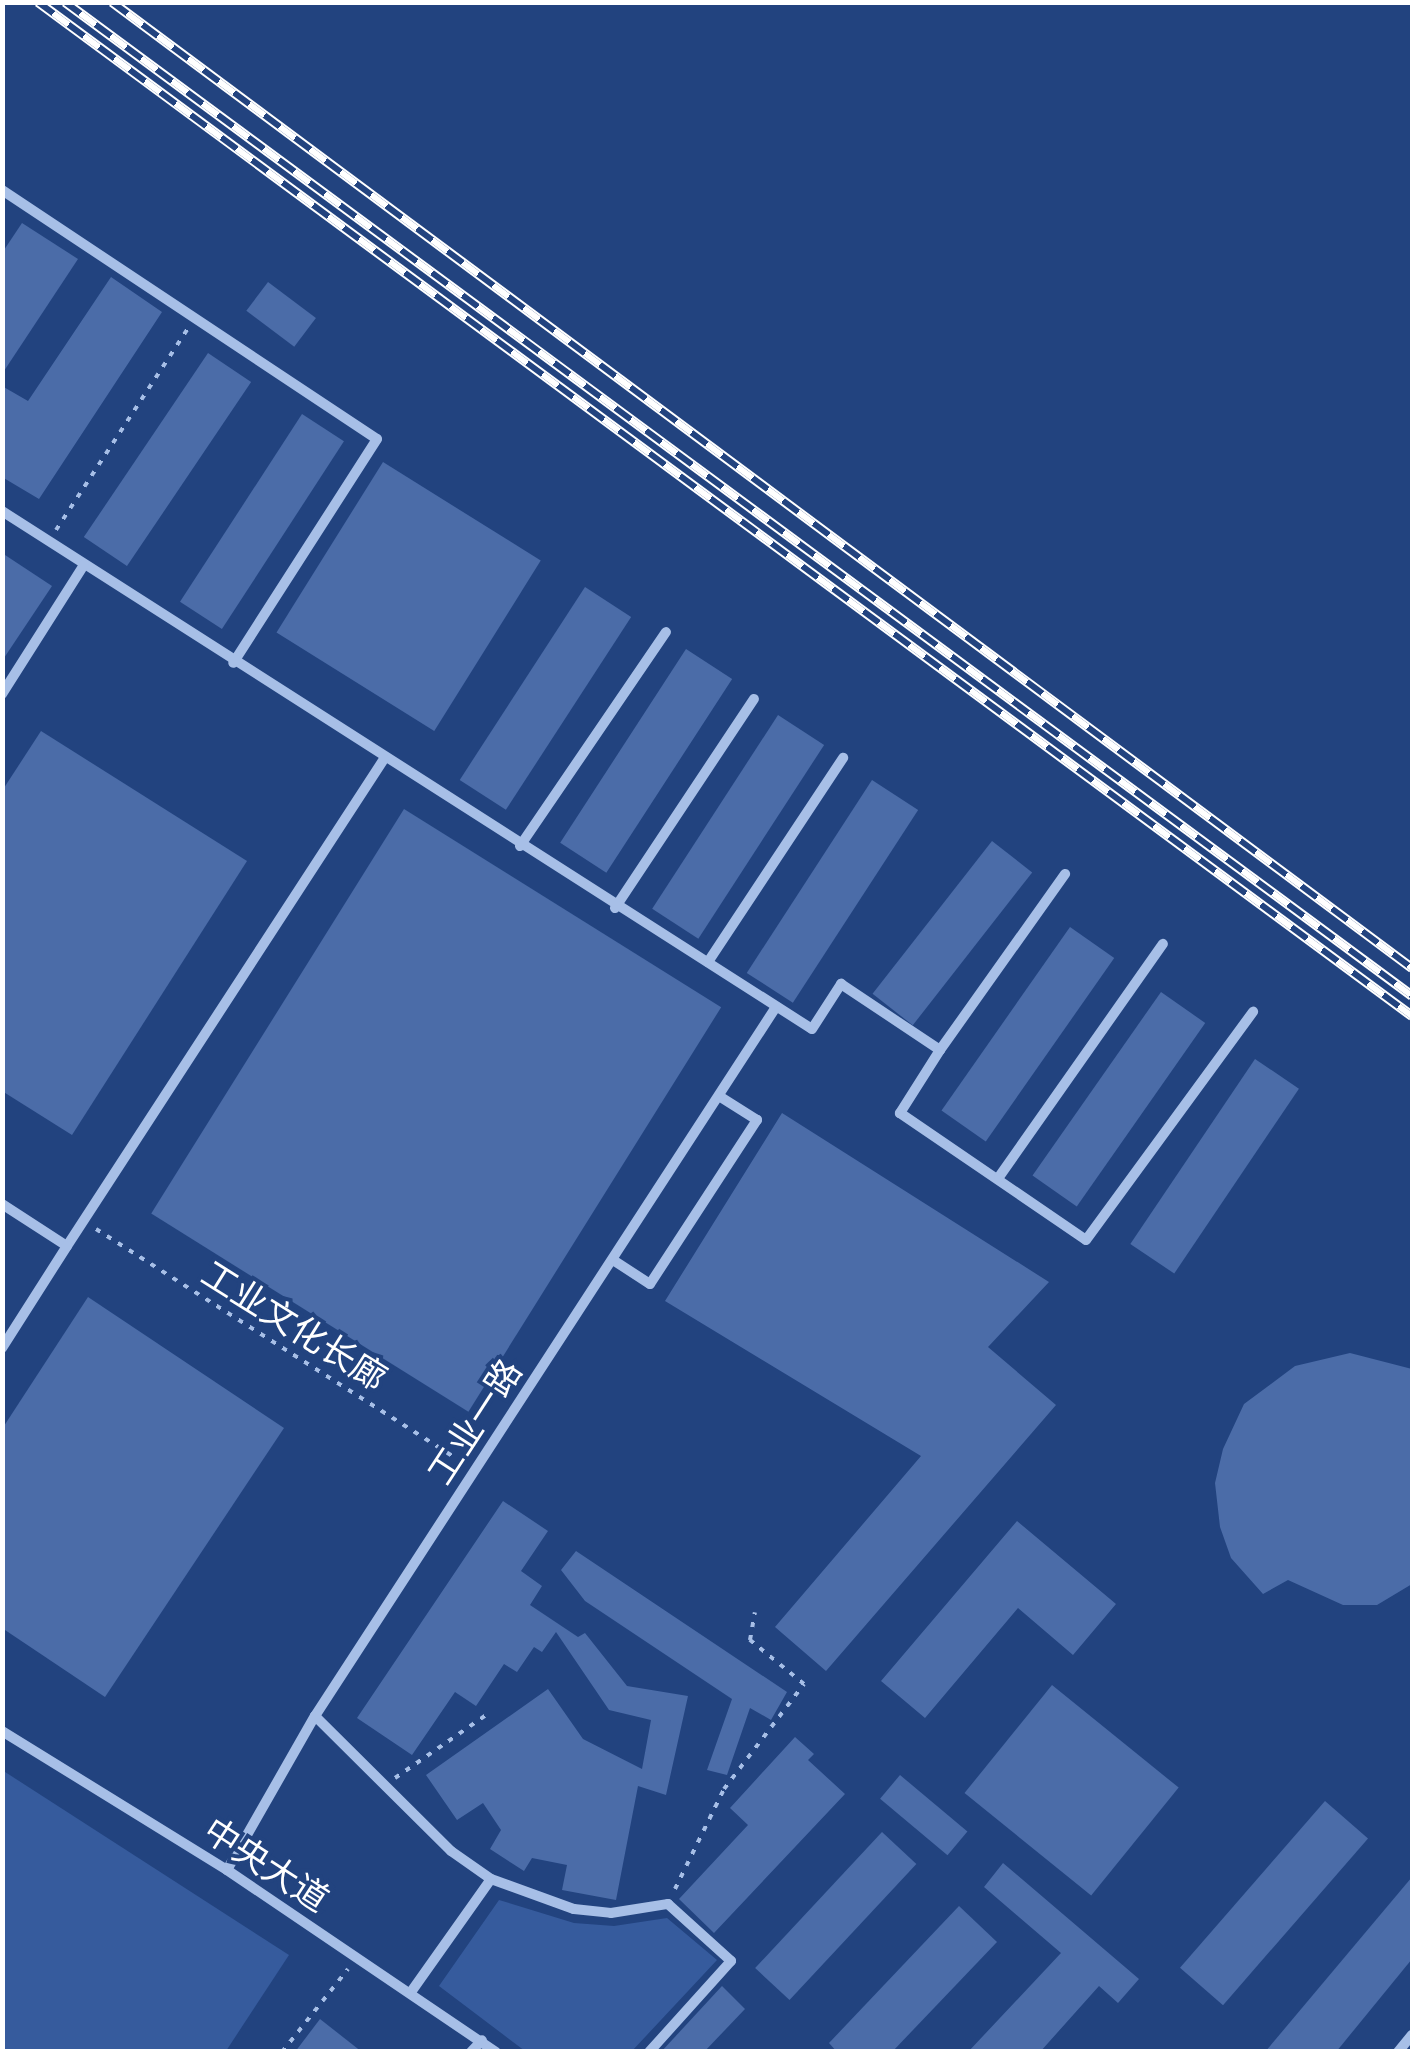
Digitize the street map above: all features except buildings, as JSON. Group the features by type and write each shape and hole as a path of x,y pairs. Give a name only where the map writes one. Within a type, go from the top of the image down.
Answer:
{"street":[{"path":"2,190 377,439 232,663"},
{"path":"2,512 614,908 812,1029 841,984 940,1050"},
{"path":"2,694 84,565"},
{"path":"520,846 666,632"},
{"path":"614,908 754,700"},
{"path":"2,1348 384,758"},
{"path":"708,962 843,758"},
{"path":"1065,874 900,1113 1086,1240 1253,1012"},
{"path":"998,1177 1163,944"},
{"name":"工业一路","path":"228,1870 315,1716 776,1007"},
{"path":"613,1260 650,1284 758,1120 719,1096"},
{"path":"2,1204 67,1246"},
{"path":"315,1716 451,1851 492,1879 574,1909 611,1914 668,1904 731,1961 649,2052"},
{"name":"中央大道","path":"2,1731 228,1870 496,2052"},
{"path":"411,1992 492,1879"},
{"path":"1398,2052 1412,2035"},
{"path":"470,2052 482,2040"}],"path":[{"path":"48,542 196,316"},
{"name":"工业文化长廊","path":"85,1222 476,1471"},
{"path":"668,1904 724,1789 804,1684 750,1640 755,1612"},
{"path":"384,1785 486,1715"},
{"path":"282,2052 357,1958"}],"shaded area":[{"path":"2,1770 289,1955 226,2051 3,2051"},
{"path":"499,1900 574,1923 614,1926 667,1918 717,1960 632,2051 525,2051 439,1986"}],"railway":[{"path":"38,2 1412,1016"},
{"path":"65,2 1412,996"},
{"path":"112,2 1412,968"}]}
